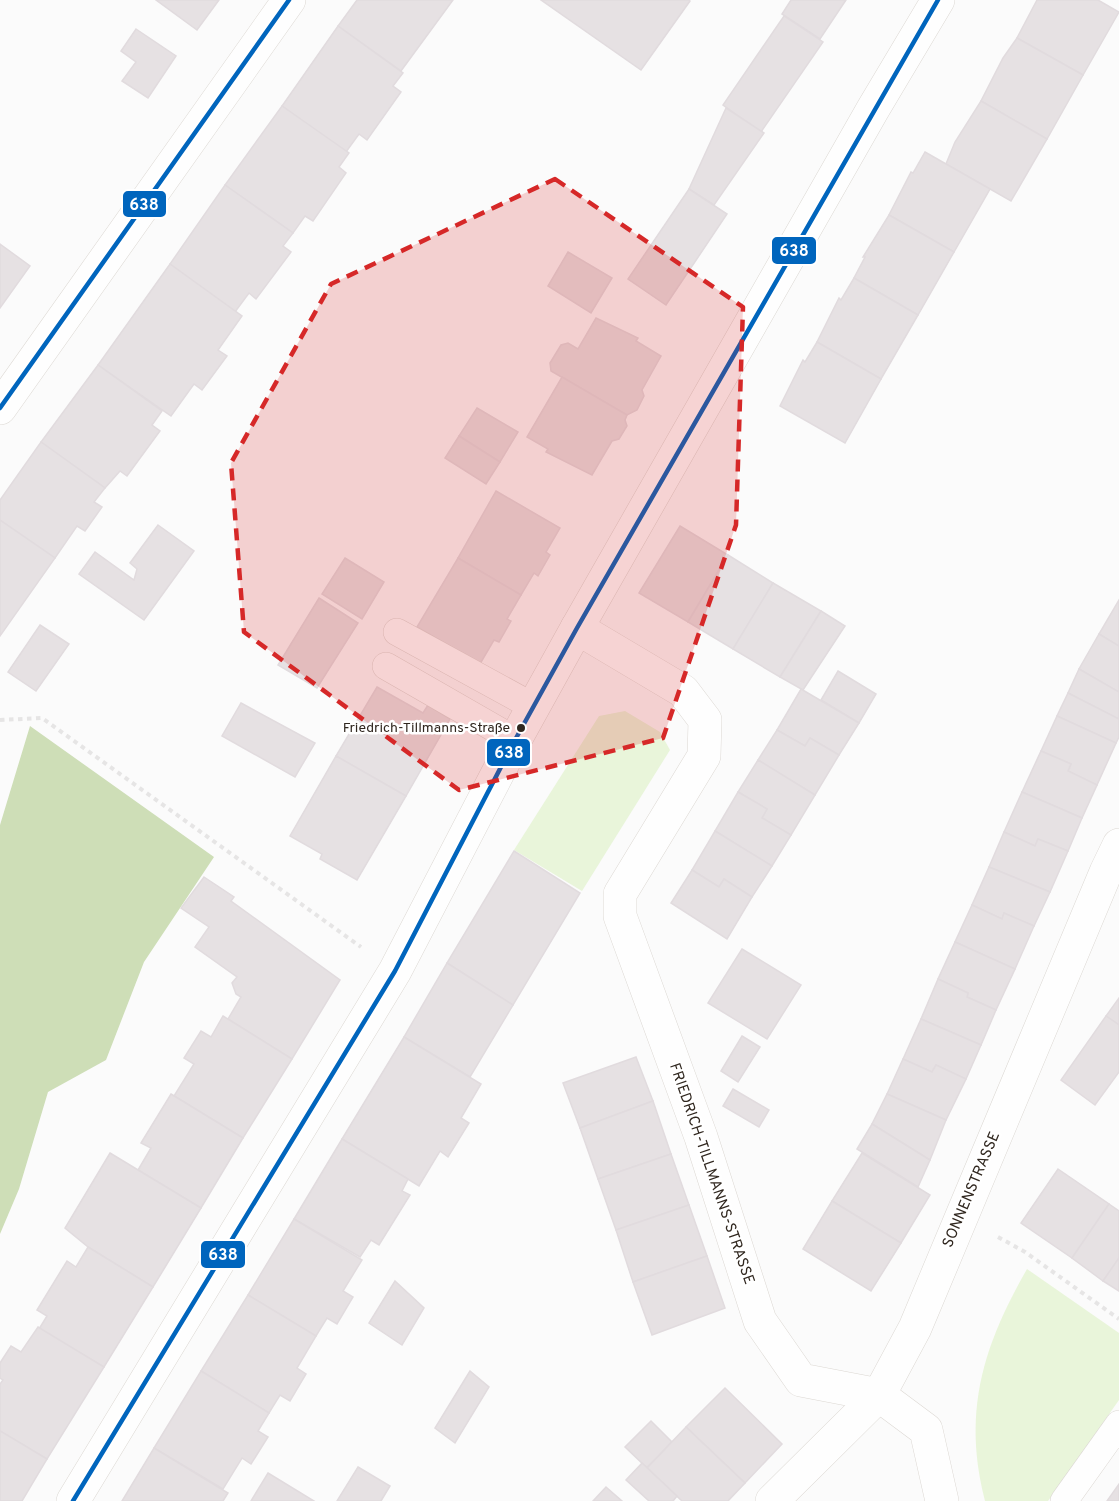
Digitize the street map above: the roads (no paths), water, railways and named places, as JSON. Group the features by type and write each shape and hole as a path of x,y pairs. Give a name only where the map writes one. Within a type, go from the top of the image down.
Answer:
{"street":[{"path":"0,408 289,0"},
{"path":"73,1501 395,971 515,740 577,628 867,119 938,0"},
{"name":"FRIEDRICH-TILLMANNS-STRASSE","path":"577,628 683,691 705,720 704,756 620,894 620,916 701,1137 760,1321 801,1380 879,1395 926,1430 942,1501"},
{"name":"SONNENSTRASSE","path":"772,1501 879,1395 915,1328 1119,845"}],"lane":[{"path":"397,632 534,707"},
{"path":"386,666 515,740"},
{"path":"1064,1501 1119,1424"}],"place":[{"name":"Friedrich-Tillmanns-Straße","path":"521,728"}]}
